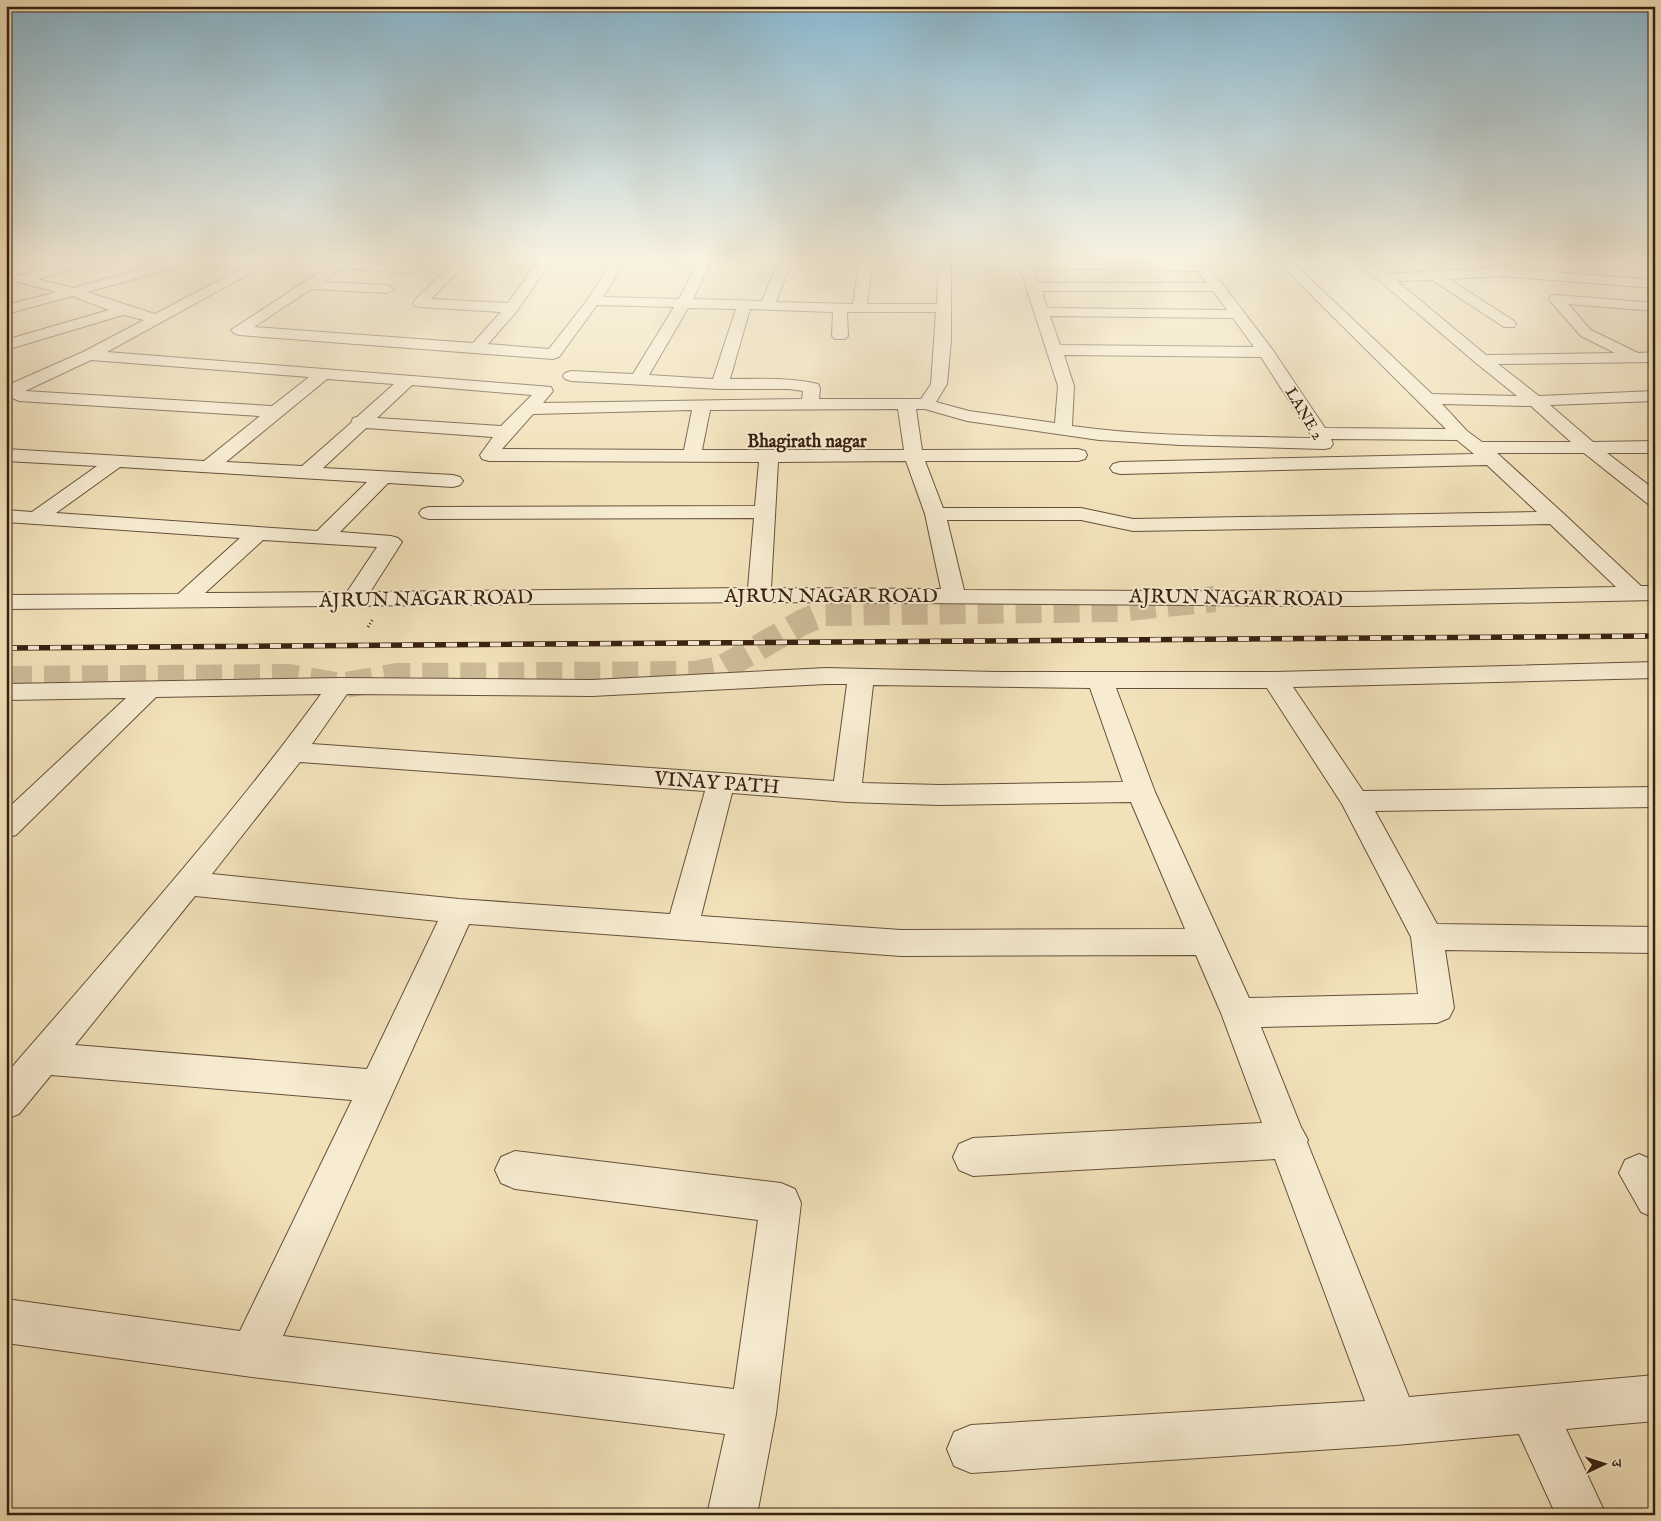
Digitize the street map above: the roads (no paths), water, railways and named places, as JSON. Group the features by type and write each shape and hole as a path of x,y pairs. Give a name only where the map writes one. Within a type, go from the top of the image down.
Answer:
{"street":[{"path":"6,344 51,331"},
{"path":"134,331 111,343 81,345 10,389 19,396 278,412"},
{"path":"252,331 553,354 571,331"},
{"path":"476,348 491,331"},
{"path":"604,406 630,379 664,331"},
{"path":"720,384 736,331"},
{"path":"840,331 840,336"},
{"path":"926,404 939,384 942,331"},
{"path":"1048,331 1066,386 1063,429"},
{"name":"LANE 2","path":"1251,331 1322,439"},
{"path":"1356,331 1461,434 1645,593"},
{"path":"1448,331 1655,500"},
{"path":"1584,331 1647,358"},
{"path":"34,336 81,345 323,374 545,391 506,432 489,455 1078,455"},
{"path":"1054,350 1266,352"},
{"path":"1482,360 1647,358"},
{"path":"207,468 323,374"},
{"path":"571,376 720,384 788,384 812,388 810,404"},
{"path":"307,472 359,422 406,381"},
{"path":"1427,399 1535,401 1655,396"},
{"path":"906,404 914,456 935,514 954,595"},
{"path":"528,408 926,404 967,416 1099,435 1180,440 1322,439 1461,434"},
{"path":"692,454 702,405"},
{"path":"359,422 506,432"},
{"path":"1120,468 1485,454 1590,448 1655,447"},
{"path":"6,455 453,481"},
{"path":"759,595 770,456"},
{"path":"36,518 115,462"},
{"path":"324,536 384,476"},
{"path":"429,513 765,512"},
{"path":"935,514 1081,514 1133,525 1557,518"},
{"path":"6,516 391,542 354,599"},
{"path":"183,601 257,534"},
{"name":"AJRUN NAGAR ROAD","path":"6,602 759,595 1357,598 1645,593"},
{"path":"6,692 340,686 592,688 826,676 1100,680 1275,680 1655,670"},
{"path":"848,792 861,677"},
{"path":"1100,680 1141,792 1238,1013 1396,1422"},
{"path":"1238,1013 1437,1008 1427,937 1355,801 1275,680"},
{"path":"6,1102 293,752 340,686"},
{"path":"6,828 149,690"},
{"name":"VINAY PATH","path":"293,752 848,792 940,795 1141,792"},
{"path":"682,927 722,783"},
{"path":"1355,801 1655,798"},
{"path":"187,883 459,911 901,943 1206,942"},
{"path":"252,1355 459,911"},
{"path":"1427,937 1655,940"},
{"path":"42,1058 377,1086"},
{"path":"973,1156 1288,1140"},
{"path":"515,1170 782,1203 753,1414 732,1515"},
{"path":"6,1321 252,1355 753,1414"},
{"path":"971,1449 1396,1422 1655,1398"},
{"path":"1532,1410 1581,1515"}],"tunnel":[{"path":"6,679 289,677 340,686 397,676 694,674 721,669 803,622 825,613 1118,609 1215,599"}],"railway":[{"path":"6,648 1655,636"}],"district":[{"name":"Bhagirath nagar","path":"807,441"}]}
